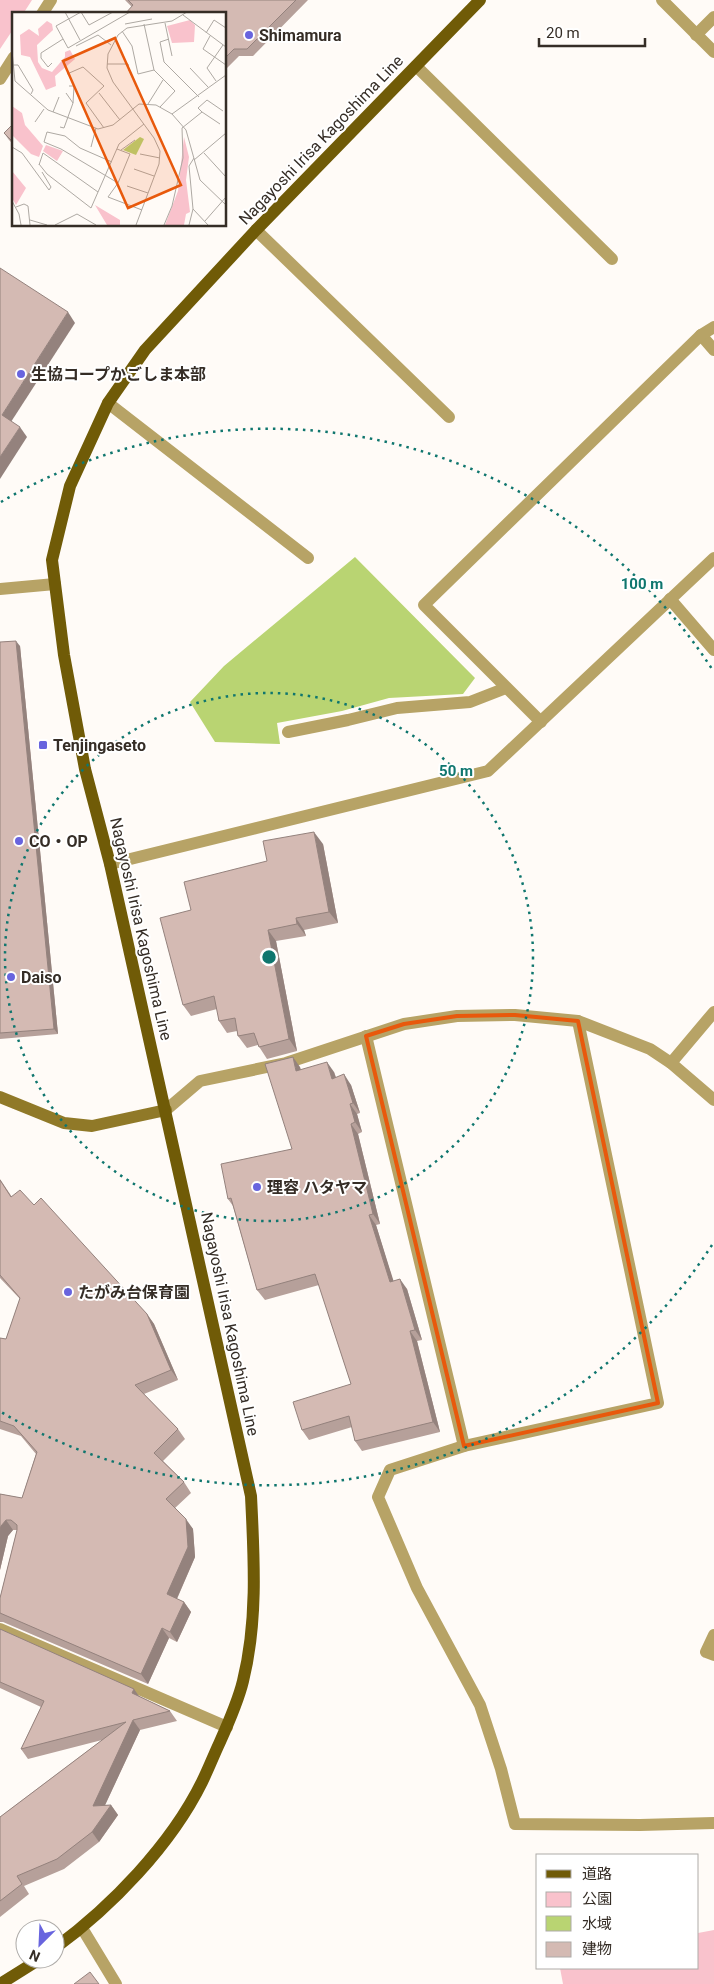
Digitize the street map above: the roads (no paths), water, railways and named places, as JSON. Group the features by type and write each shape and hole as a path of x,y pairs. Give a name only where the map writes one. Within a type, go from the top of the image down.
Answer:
{"main road":[{"name":"Nagayoshi Irisa Kagoshima Line","path":"65,1941 82,1928 133,1879 168,1838 201,1784 227,1727 243,1681 251,1632 254,1559 251,1496 110,864 85,769 64,656 52,560 70,486 108,403 146,350 256,230 480,0"},
{"path":"0,1984 24,1969"}],"street":[{"path":"43,12 51,0"},
{"path":"662,0 714,52"},
{"path":"696,35 714,17"},
{"path":"0,78 12,60"},
{"path":"416,66 612,259"},
{"path":"256,230 450,417"},
{"path":"541,722 424,605 701,335 714,327"},
{"path":"701,335 714,350"},
{"path":"108,403 308,558"},
{"path":"110,864 488,771 714,558"},
{"path":"0,589 55,584"},
{"path":"670,600 714,650"},
{"path":"288,732 397,708 470,702 506,688"},
{"path":"671,1063 714,1012"},
{"path":"0,1096 64,1123 92,1126 166,1110 200,1081 286,1063 404,1024 458,1016 515,1015 578,1021 650,1049 671,1063 714,1100"},
{"path":"578,1021 658,1403 464,1446 390,1470 378,1497 417,1588 480,1705 501,1769 515,1824 640,1825 714,1823"},
{"path":"366,1036 464,1446"},
{"path":"0,1629 227,1727"},
{"path":"714,1635 706,1652 714,1655"},
{"path":"82,1928 116,1984"}],"water":[{"path":"355,557 475,678 463,694 389,698 342,711 277,723 280,744 215,742 190,702 224,666"}],"place":[{"name":"Shimamura","path":"249,35"},
{"name":"生協コープかごしま本部","path":"21,374"},
{"name":"Tenjingaseto","path":"43,745"},
{"name":"CO・OP","path":"19,841"},
{"name":"Daiso","path":"11,977"},
{"name":"理容 ハタヤマ","path":"257,1187"},
{"name":"たがみ台保育園","path":"68,1292"}]}
